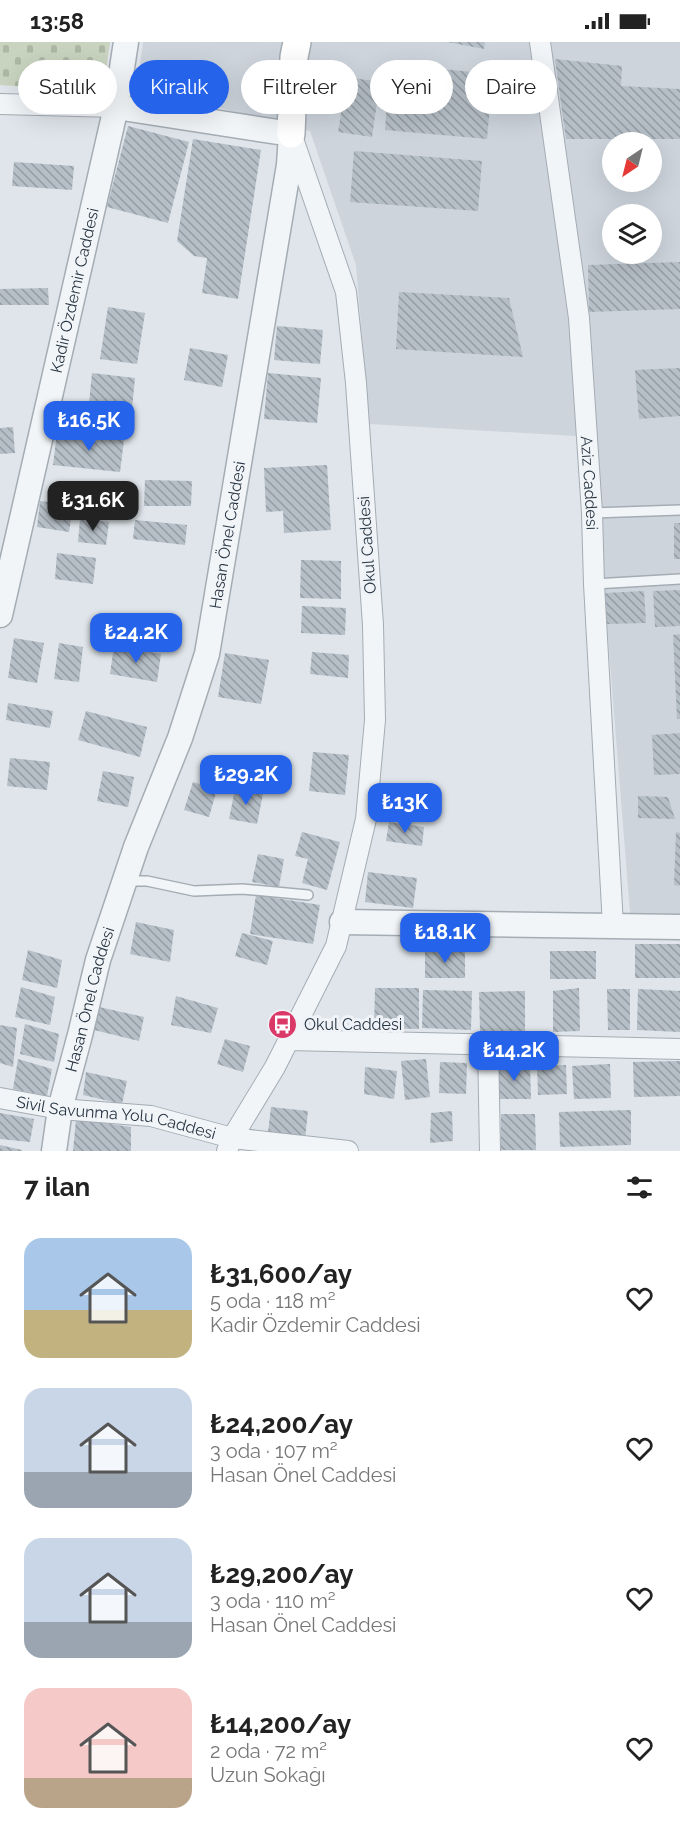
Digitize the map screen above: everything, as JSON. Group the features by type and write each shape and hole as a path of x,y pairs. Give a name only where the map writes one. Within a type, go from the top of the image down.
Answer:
{"main road":[{"name":"Hasan Önel Caddesi","path":"291,134 294,57 297,42"}],"street":[{"name":"Kadir Özdemir Caddesi","path":"117,100 126,42"},
{"name":"Aziz Caddesi","path":"540,42 579,318 592,513 613,926"},
{"path":"0,104 18,104"},
{"path":"117,107 291,134"},
{"name":"Kadir Özdemir Caddesi","path":"0,615 114,114"},
{"name":"Hasan Önel Caddesi","path":"54,1151 60,1109 98,960 136,847 180,738 207,654 289,165 291,134"},
{"name":"Okul Caddesi","path":"229,1144 275,1066 336,946 366,819 375,720 373,626 356,383 346,292 291,134"},
{"path":"342,922 680,927"},
{"path":"288,1040 680,1049"},
{"path":"488,1044 490,1151"},
{"name":"Sivil Savunma Yolu Caddesi","path":"0,1098 60,1109 151,1116 229,1144 348,1151"}],"lane":[{"path":"592,513 680,510"},
{"path":"594,584 680,579"},
{"path":"125,881 147,881 194,891 242,889 308,895"}],"shaded area":[{"path":"143,42 680,42 680,914 630,913 592,437 369,424 356,265 310,131 243,114 358,114 358,60 241,60 241,113 229,110 229,60 141,60"}],"green space":[{"path":"0,42 110,42 107,60 18,60 18,86 0,85"}],"building":[{"path":"447,42 485,42 484,49"},
{"path":"555,59 622,66 621,86 680,89 680,139 662,139 662,132 602,132 602,139 566,139 557,60"},
{"path":"453,70 465,71 465,114 489,114 487,139 385,130 386,114 453,114"},
{"path":"358,79 370,80 370,114 375,114 372,137 338,132 341,114 358,114"},
{"path":"128,126 189,142 168,223 107,207"},
{"path":"193,139 261,150 238,299 202,293 207,258 194,256 177,241"},
{"path":"354,151 482,161 478,211 350,202"},
{"path":"14,162 74,166 72,190 12,186"},
{"path":"680,262 680,309 589,312 588,265"},
{"path":"48,288 49,305 0,305 0,289"},
{"path":"399,292 509,298 523,357 396,349"},
{"path":"108,307 145,313 137,364 100,359"},
{"path":"277,326 323,330 320,364 274,360"},
{"path":"190,348 228,355 222,387 184,380"},
{"path":"680,368 680,416 639,419 635,370"},
{"path":"92,373 135,378 130,428 87,424"},
{"path":"268,373 321,378 317,423 264,419"},
{"path":"13,427 15,453 0,454 0,428"},
{"path":"57,433 124,440 120,472 53,465"},
{"path":"327,465 331,530 284,533 283,511 266,512 264,468"},
{"path":"145,480 192,481 191,506 144,506"},
{"path":"40,501 73,505 69,532 37,527"},
{"path":"80,519 109,522 106,545 78,542"},
{"path":"135,520 187,525 185,545 133,539"},
{"path":"674,523 680,523 680,559 674,559"},
{"path":"57,553 96,558 93,584 55,579"},
{"path":"301,560 341,561 341,599 300,598"},
{"path":"680,590 680,626 655,627 653,591"},
{"path":"644,591 646,623 607,624 605,593"},
{"path":"302,606 346,608 345,635 301,633"},
{"path":"140,613 165,617 161,647 136,644"},
{"path":"680,634 680,719 677,719 673,635"},
{"path":"14,638 44,643 37,683 8,678"},
{"path":"59,643 83,647 79,682 54,679"},
{"path":"114,646 161,654 157,682 110,674"},
{"path":"312,652 349,655 348,678 310,674"},
{"path":"225,653 269,660 261,704 218,697"},
{"path":"8,703 53,711 50,728 6,720"},
{"path":"86,711 147,727 140,757 78,740"},
{"path":"680,733 680,774 654,775 652,735"},
{"path":"313,752 349,755 345,795 309,791"},
{"path":"10,758 50,762 47,790 7,786"},
{"path":"103,771 134,777 128,807 97,801"},
{"path":"193,782 217,789 209,817 184,810"},
{"path":"235,789 263,794 257,824 229,819"},
{"path":"638,796 668,797 675,819 638,818"},
{"path":"389,822 424,827 422,846 386,841"},
{"path":"302,832 340,842 327,890 302,883 308,859 295,856"},
{"path":"676,832 680,833 680,886 674,885"},
{"path":"258,854 284,859 279,887 252,882"},
{"path":"368,872 417,878 413,908 365,902"},
{"path":"256,895 320,905 313,944 250,934"},
{"path":"136,922 174,930 170,962 130,954"},
{"path":"242,933 273,941 267,965 235,956"},
{"path":"635,944 680,944 680,978 635,978"},
{"path":"28,950 62,960 57,988 22,980"},
{"path":"425,951 465,951 465,978 425,978"},
{"path":"550,951 596,951 596,979 550,979"},
{"path":"21,987 55,997 50,1025 15,1017"},
{"path":"375,988 419,988 419,1029 374,1028"},
{"path":"579,988 580,1031 553,1032 553,991"},
{"path":"607,989 630,989 630,1030 608,1030"},
{"path":"638,989 680,991 680,1032 637,1030"},
{"path":"423,990 472,991 471,1030 422,1028"},
{"path":"525,991 525,1031 480,1031 479,992"},
{"path":"176,996 218,1008 211,1033 171,1025"},
{"path":"99,1007 144,1017 139,1041 94,1030"},
{"path":"25,1024 59,1034 54,1062 20,1054"},
{"path":"0,1025 17,1028 13,1067 0,1063"},
{"path":"225,1039 250,1046 243,1072 217,1064"},
{"path":"18,1059 52,1069 47,1096 13,1089"},
{"path":"426,1059 430,1097 405,1100 401,1061"},
{"path":"680,1061 680,1096 634,1097 633,1062"},
{"path":"440,1062 467,1063 466,1094 439,1093"},
{"path":"610,1064 611,1098 574,1099 572,1066"},
{"path":"498,1065 530,1065 531,1099 499,1099"},
{"path":"566,1065 567,1094 538,1095 537,1066"},
{"path":"365,1067 397,1071 394,1099 364,1094"},
{"path":"86,1072 127,1081 122,1104 83,1095"},
{"path":"271,1107 308,1111 305,1139 268,1132"},
{"path":"631,1110 631,1145 560,1147 559,1112"},
{"path":"452,1111 453,1141 430,1143 431,1113"},
{"path":"0,1113 34,1119 30,1142 0,1139"},
{"path":"501,1114 535,1114 536,1150 501,1150"},
{"path":"76,1119 131,1127 131,1151 73,1151"},
{"path":"0,1145 22,1150 22,1151 0,1151"}],"place":[{"name":"Okul Caddesi","path":"283,1024"}]}
